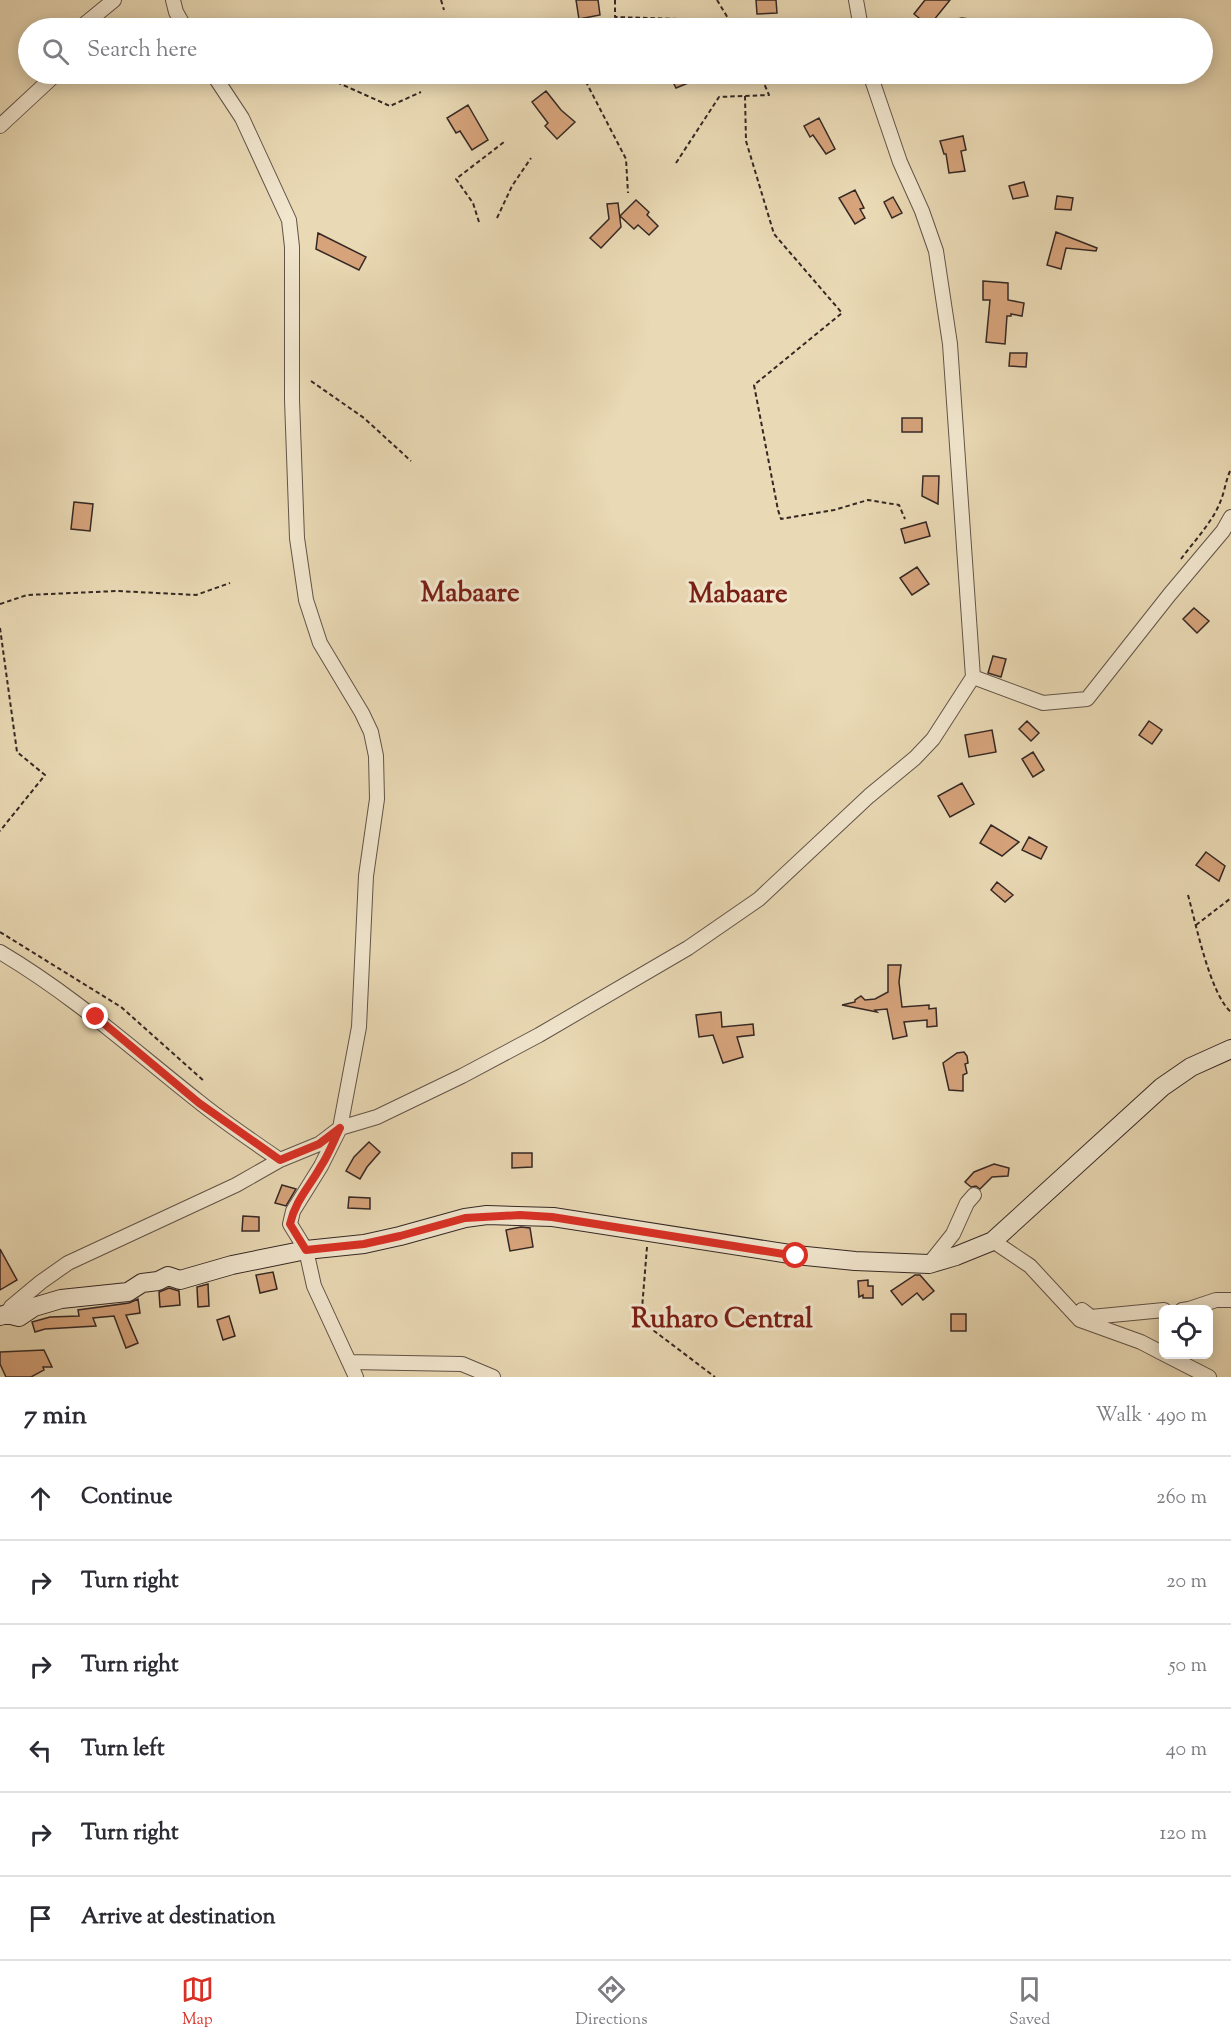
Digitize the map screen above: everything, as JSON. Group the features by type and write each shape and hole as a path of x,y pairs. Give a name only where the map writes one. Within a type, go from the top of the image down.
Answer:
{"street":[{"path":"92,18 114,0"},
{"path":"173,0 179,18"},
{"path":"856,0 859,18"},
{"path":"0,126 45,84"},
{"path":"220,84 242,118 289,220 292,247 292,400 297,537 306,600 320,643 362,712 371,732 376,756 377,800 366,876 359,1027 340,1128 321,1166 293,1211 290,1224 306,1250 314,1286 356,1377"},
{"path":"3,1315 41,1282 68,1263 236,1185 280,1160 319,1144 340,1128 377,1117 462,1076 688,948 729,922 759,899 869,796 915,758 933,739 973,677 951,355 936,251 922,211 900,162 873,84"},
{"path":"973,677 1043,703 1087,699 1223,531 1231,517"},
{"path":"0,952 62,991 199,1103 280,1160"},
{"path":"3,1315 19,1317 34,1307 61,1299 128,1292 142,1282 158,1281 168,1276 180,1280 232,1265 306,1250 364,1244 465,1218 487,1215 552,1217 796,1256 929,1264 993,1241 1162,1087 1191,1067 1231,1049"},
{"path":"929,1264 953,1234 967,1203 974,1195"},
{"path":"993,1241 1030,1266 1080,1320 1141,1342 1159,1351"},
{"path":"1050,1290 1091,1317 1159,1310"},
{"path":"1201,1305 1216,1300 1231,1300"},
{"path":"1174,1359 1209,1377"},
{"path":"349,1362 462,1364 493,1377"}],"path":[{"path":"441,0 444,10"},
{"path":"615,0 615,17 648,18"},
{"path":"717,0 728,18"},
{"path":"341,84 390,105 421,92"},
{"path":"587,84 626,159 628,194"},
{"path":"676,163 719,97 770,95 765,84"},
{"path":"745,96 746,141 774,234 842,313 754,385 781,519 834,510 868,500 899,505 905,519"},
{"path":"479,222 473,203 456,179 504,142"},
{"path":"497,218 512,186 531,158"},
{"path":"311,381 364,418 411,461"},
{"path":"1176,565 1221,501 1226,478 1231,469"},
{"path":"0,604 27,595 105,591 196,595 230,583"},
{"path":"0,628 17,752 45,775 0,831"},
{"path":"1188,895 1211,975 1224,1006 1231,1012"},
{"path":"1196,925 1231,898"},
{"path":"0,932 121,1007 204,1081"},
{"path":"648,1232 641,1321 715,1377"}],"building":[{"path":"576,0 598,0 600,15 579,18"},
{"path":"756,0 776,0 777,13 757,14"},
{"path":"925,0 950,0 935,18 919,18 914,14"},
{"path":"674,84 686,84 676,88"},
{"path":"546,91 561,110 575,122 557,139 545,126 548,123 532,102"},
{"path":"468,105 488,140 472,150 460,131 456,133 447,118"},
{"path":"819,118 835,149 826,154 813,135 810,137 804,126"},
{"path":"963,136 966,150 961,151 965,171 949,173 946,154 944,154 940,141"},
{"path":"1024,182 1028,196 1013,199 1009,186"},
{"path":"855,190 864,208 860,209 865,218 855,224 839,198"},
{"path":"1057,196 1073,198 1071,210 1055,209"},
{"path":"893,197 902,213 892,218 884,202"},
{"path":"636,200 649,212 647,215 658,226 649,235 638,225 634,229 620,216"},
{"path":"618,203 621,227 601,248 590,238 609,219 607,204"},
{"path":"1056,232 1097,248 1096,251 1066,248 1061,269 1047,265"},
{"path":"318,233 366,257 359,270 316,249"},
{"path":"983,281 1008,283 1008,300 1024,303 1022,316 1011,314 1007,316 1005,344 986,342 990,300 983,300"},
{"path":"1010,353 1027,353 1026,367 1009,366"},
{"path":"902,418 922,418 922,432 902,432"},
{"path":"923,476 939,476 938,504 922,496"},
{"path":"74,502 93,504 90,531 71,529"},
{"path":"926,522 930,536 905,543 901,529"},
{"path":"917,567 929,584 912,595 900,578"},
{"path":"1194,608 1209,621 1197,633 1183,619"},
{"path":"993,656 1006,659 1001,677 988,673"},
{"path":"1027,721 1039,733 1031,741 1019,729"},
{"path":"1149,721 1162,730 1152,744 1139,735"},
{"path":"992,730 996,752 969,757 965,735"},
{"path":"1033,752 1044,770 1033,777 1022,759"},
{"path":"962,783 974,804 950,817 938,796"},
{"path":"991,825 1019,842 1002,856 980,843"},
{"path":"1029,837 1047,847 1041,859 1022,850"},
{"path":"1206,852 1225,866 1219,881 1196,865"},
{"path":"997,882 1013,895 1005,902 991,890"},
{"path":"888,965 901,965 899,982 902,1007 929,1005 929,1009 936,1008 937,1026 927,1027 927,1020 904,1022 907,1036 893,1039 887,1009 875,1010 877,1012 842,1005 855,1002 861,996 865,1000 875,999 888,992"},
{"path":"721,1012 722,1027 753,1024 754,1035 737,1037 743,1057 723,1063 713,1035 699,1037 696,1015"},
{"path":"964,1052 968,1063 965,1064 967,1073 963,1075 963,1091 949,1090 943,1063 957,1053"},
{"path":"369,1142 380,1152 360,1179 346,1171 354,1157"},
{"path":"512,1153 532,1153 532,1167 512,1168"},
{"path":"994,1164 1009,1168 1008,1176 992,1177 980,1189 976,1186 971,1187 965,1182 974,1172"},
{"path":"282,1185 296,1189 286,1206 275,1203"},
{"path":"349,1197 370,1198 370,1209 348,1208"},
{"path":"243,1216 259,1217 259,1231 242,1231"},
{"path":"530,1228 533,1247 510,1251 506,1230"},
{"path":"0,1249 17,1280 0,1290"},
{"path":"273,1272 277,1289 260,1293 256,1275"},
{"path":"915,1275 920,1275 934,1291 923,1300 917,1293 902,1305 891,1291"},
{"path":"868,1280 868,1286 873,1286 873,1298 863,1298 863,1295 859,1297 858,1281"},
{"path":"208,1284 209,1306 198,1307 197,1287"},
{"path":"169,1288 179,1291 180,1305 160,1307 159,1292"},
{"path":"138,1299 140,1313 126,1315 138,1343 126,1348 114,1316 93,1318 96,1326 45,1329 35,1332 32,1322 50,1317 79,1316 78,1310 129,1303"},
{"path":"951,1314 966,1314 966,1331 951,1331"},
{"path":"229,1316 235,1336 223,1340 217,1320"},
{"path":"44,1350 52,1367 43,1367 44,1370 31,1377 6,1377 0,1364 0,1352"}],"district":[{"name":"Mabaare","path":"470,592"},
{"name":"Mabaare","path":"738,593"},
{"name":"Ruharo Central","path":"722,1318"}],"route":[{"path":"96,1017 199,1103 280,1160 319,1144 340,1128 321,1166 293,1211 290,1224 306,1250 364,1244 465,1218 520,1215 552,1217 796,1256"}]}
